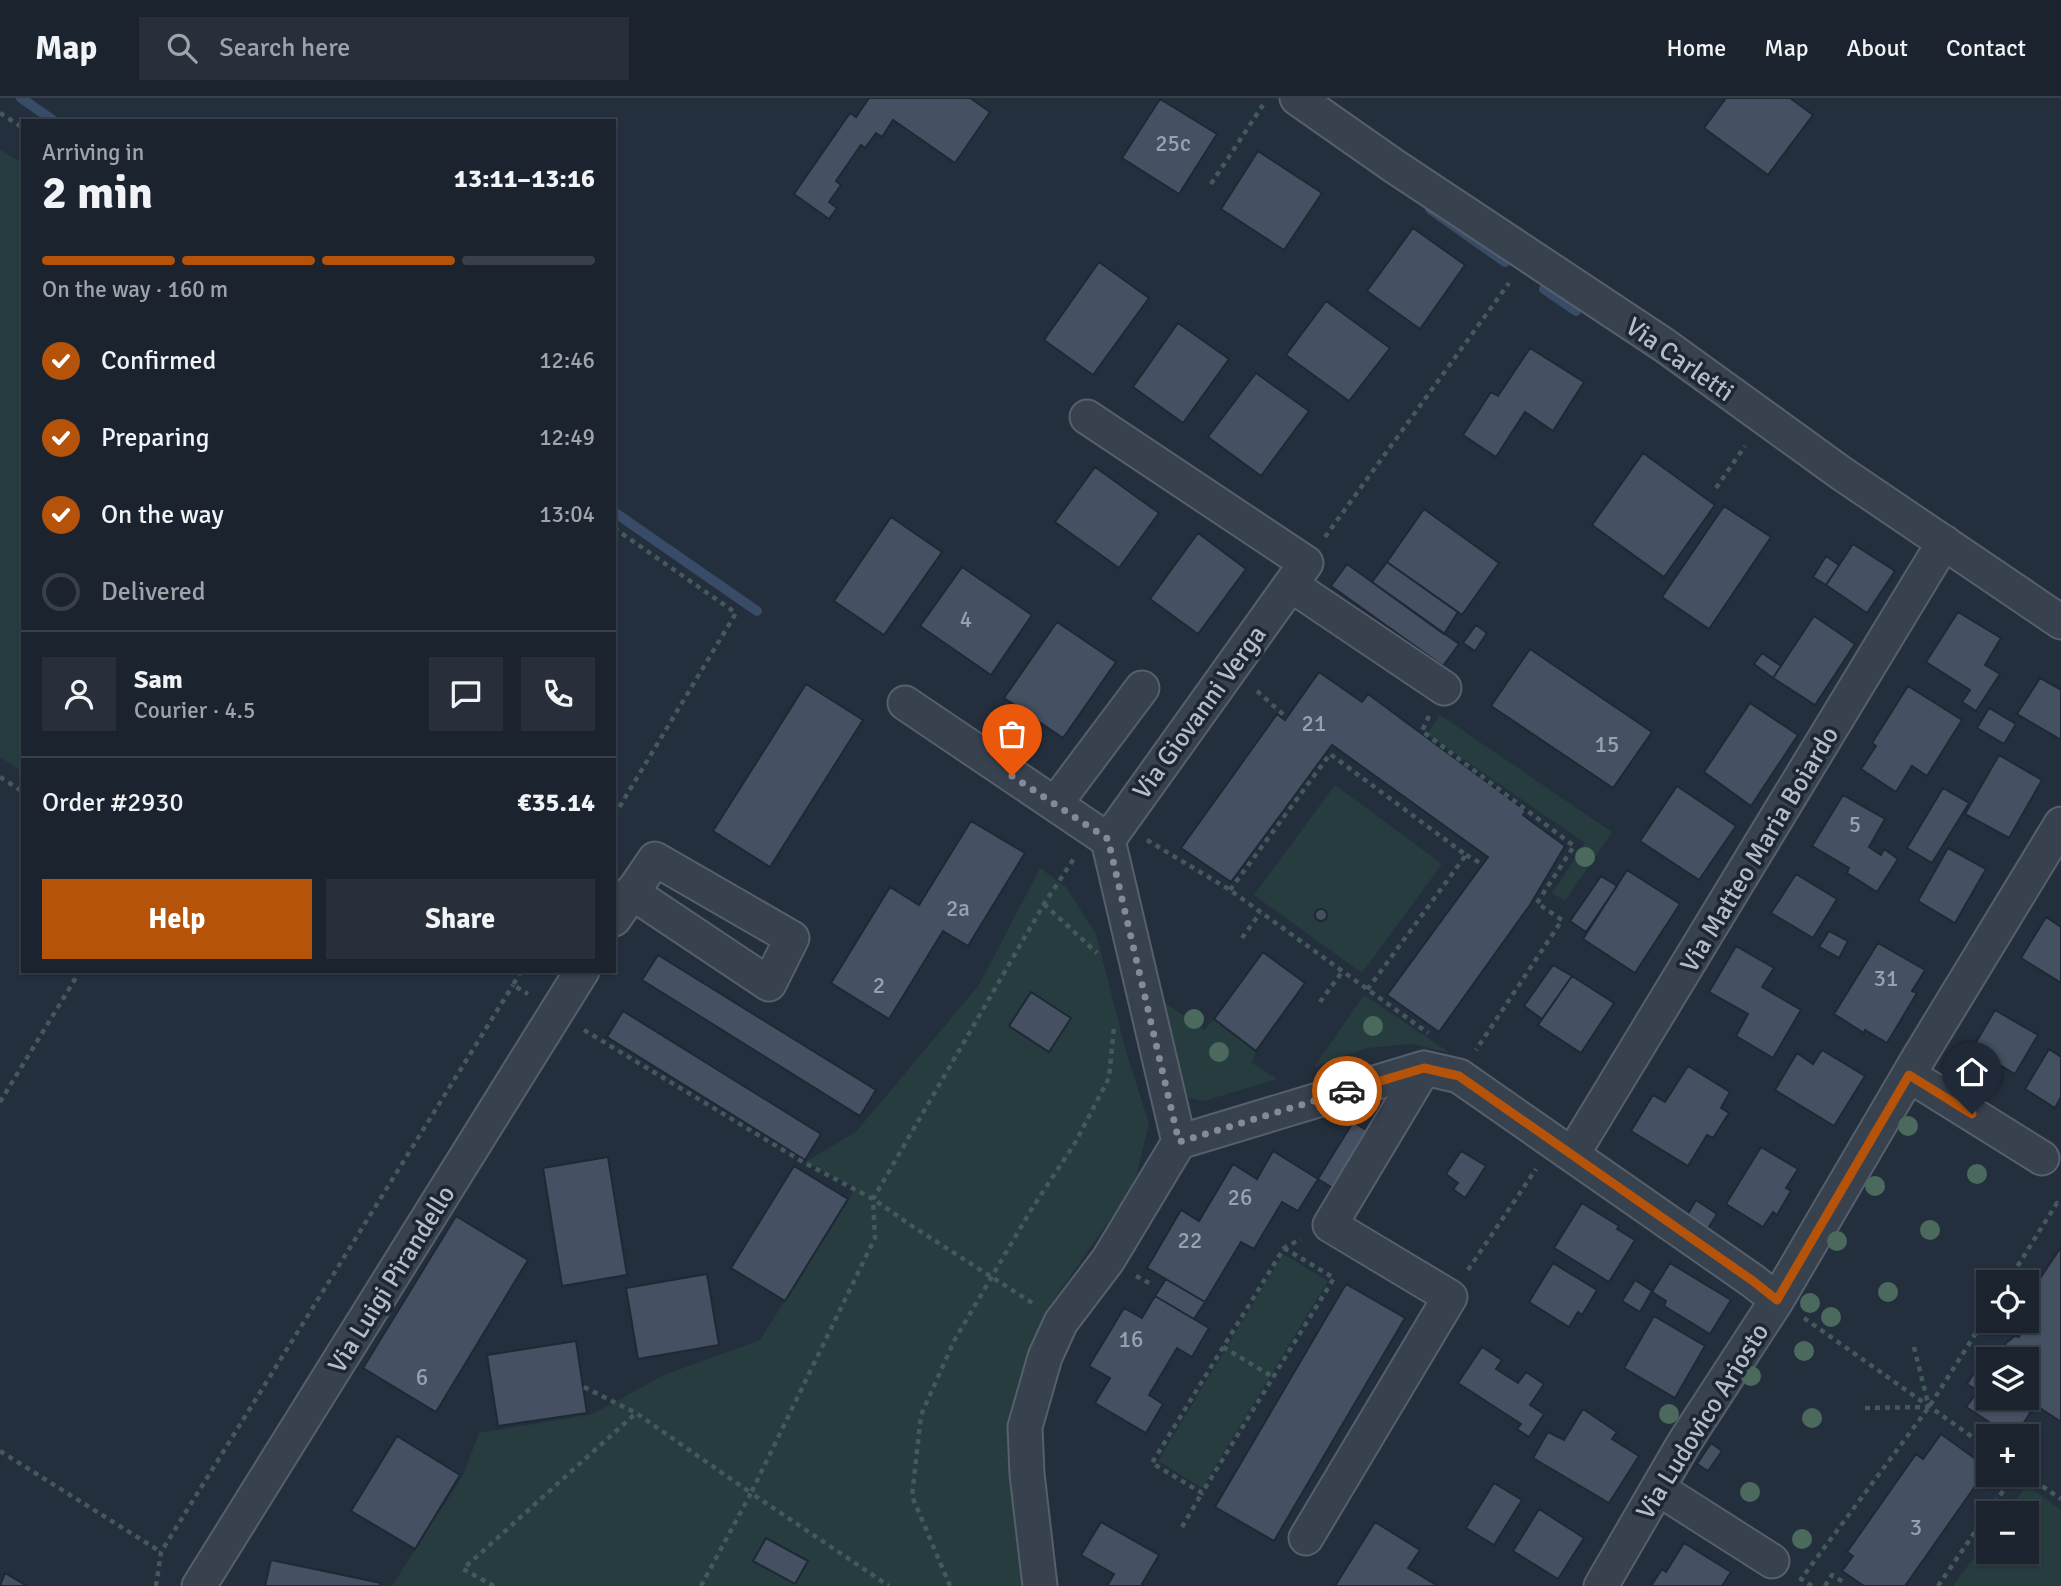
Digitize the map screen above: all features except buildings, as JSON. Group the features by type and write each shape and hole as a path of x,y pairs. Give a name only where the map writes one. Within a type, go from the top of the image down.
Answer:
{"street":[{"name":"Via Carletti","path":"1297,98 1394,166 1664,345 1830,466 2061,622"},
{"path":"1087,417 1298,574 1444,688"},
{"name":"Via Matteo Maria Boiardo","path":"1563,1149 1944,542"},
{"name":"Via Giovanni Verga","path":"1107,831 1298,574"},
{"path":"1055,804 1142,688"},
{"path":"905,704 1055,804 1107,831 1179,1142"},
{"name":"Via Ludovico Ariosto","path":"1601,1586 1684,1443 1777,1300 2061,824"},
{"name":"Via Luigi Pirandello","path":"199,1586 581,973"},
{"path":"1306,1538 1450,1297 1330,1225 1424,1068"},
{"path":"1040,1586 1027,1474 1025,1427 1045,1357 1061,1321 1108,1260 1179,1142 1424,1068 1459,1076 1777,1300"},
{"path":"1909,1075 2042,1158"},
{"path":"1658,1489 1772,1561"}],"path":[{"path":"1211,184 1267,98"},
{"path":"0,113 21,127"},
{"path":"1298,574 1530,256"},
{"path":"1716,488 1751,438"},
{"path":"616,529 736,613 616,813"},
{"path":"1444,688 1422,731 1574,846 1537,903 1562,920 1478,1048 1471,1054"},
{"path":"1230,890 1329,753 1466,855 1482,864"},
{"path":"0,777 21,791"},
{"path":"701,1586 751,1493 875,1238 873,1199 1044,904 1107,831 1230,890 1432,1036"},
{"path":"1367,990 1466,855"},
{"path":"1044,904 1096,950 1099,962"},
{"path":"1242,938 1260,913"},
{"path":"1320,1002 1342,972"},
{"path":"0,1102 79,973"},
{"path":"156,1586 161,1552 513,985"},
{"path":"556,1013 803,1162 873,1199 1061,1321"},
{"path":"950,1586 912,1496 921,1415 954,1341 1075,1143 1110,1078 1114,1025"},
{"path":"1450,1297 1563,1149"},
{"path":"2015,1270 2057,1203 2061,1206"},
{"path":"1202,1493 1152,1463 1284,1248 1330,1225"},
{"path":"1182,1527 1334,1278 1284,1248"},
{"path":"1777,1300 1976,1440"},
{"path":"1812,1586 1801,1579 1929,1407 1976,1333"},
{"path":"1223,1347 1273,1377"},
{"path":"1914,1347 1929,1407"},
{"path":"584,1387 636,1413 889,1586"},
{"path":"1865,1408 1929,1407"},
{"path":"494,1586 463,1569 636,1413"},
{"path":"0,1451 161,1552"},
{"path":"2039,1484 2061,1499"},
{"path":"1938,1586 2004,1487"},
{"path":"1825,1586 1832,1575 1844,1583"}],"green space":[{"path":"0,149 21,163 21,771 0,757"},
{"path":"1440,715 1612,832 1565,901 1552,893 1585,843 1427,734"},
{"path":"1335,785 1442,864 1362,973 1254,895"},
{"path":"1040,868 1066,887 1096,934 1126,1051 1149,1124 1134,1185 1045,1312 1018,1393 1031,1586 392,1586 463,1475 479,1433 593,1414 664,1375 760,1340 856,1188 805,1162 856,1132 979,985"},
{"path":"1364,995 1450,1053 1412,1044 1366,1048 1314,1067"},
{"path":"1163,1001 1204,1030 1214,1019 1256,1051 1252,1063 1277,1079 1204,1101 1189,1098 1176,1082"},
{"path":"1283,1254 1328,1281 1202,1488 1158,1461"},
{"path":"2026,1487 2030,1487 2061,1510 2061,1586 1953,1586 1976,1554 1976,1564 2039,1564 2039,1501 2015,1501"}],"waterway":[{"path":"21,98 51,119"},
{"path":"1430,209 1505,262"},
{"path":"1544,289 1576,311"},
{"path":"616,513 757,611"}],"way so far":[{"path":"1012,776 1108,839 1179,1142 1347,1091"}],"route":[{"path":"1347,1091 1424,1068 1459,1076 1777,1300 1909,1075 1972,1114"}]}
